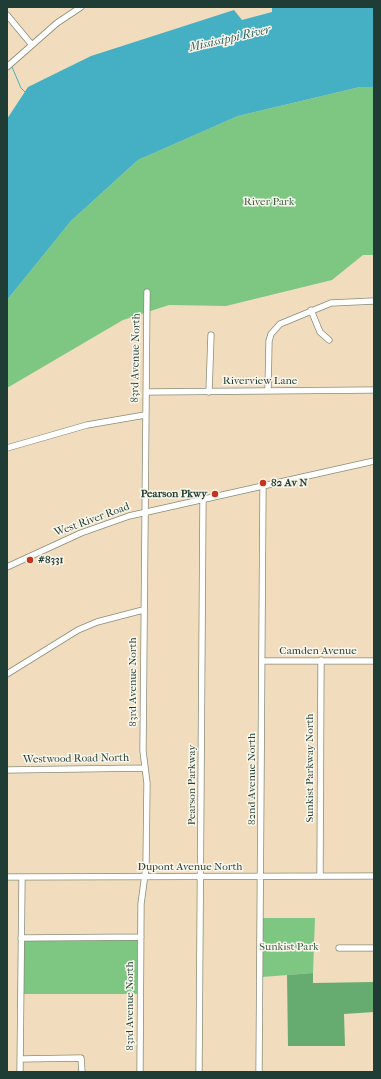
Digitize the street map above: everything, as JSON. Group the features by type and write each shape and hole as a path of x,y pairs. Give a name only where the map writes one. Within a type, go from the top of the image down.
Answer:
{"street":[{"path":"7,67 57,23 81,7"},
{"path":"7,15 32,45"},
{"name":"83rd Avenue North","path":"140,1072 141,904 145,877 147,790 143,751 143,610 147,292"},
{"path":"268,391 268,348 272,328 311,310 332,303 374,301"},
{"path":"311,310 320,332 329,340"},
{"path":"208,392 211,335"},
{"name":"Riverview Lane","path":"146,392 374,390"},
{"path":"7,448 87,425 145,415"},
{"name":"West River Road","path":"7,567 81,533 144,512 374,461"},
{"name":"82nd Avenue North","path":"259,1072 263,485"},
{"name":"Pearson Parkway","path":"199,1072 203,498"},
{"path":"7,674 78,630 97,622 143,610"},
{"name":"Sunkist Parkway North","path":"320,876 321,660"},
{"name":"Camden Avenue","path":"262,661 374,661"},
{"name":"Westwood Road North","path":"7,770 145,768"},
{"name":"Dupont Avenue North","path":"7,877 374,876"},
{"path":"20,1072 22,877"},
{"path":"21,938 141,937"},
{"path":"339,948 374,948"},
{"path":"20,1059 82,1058 82,1072"}],"green space":[{"name":"River Park","path":"360,87 374,87 374,255 363,255 332,280 226,306 169,305 123,320 7,388 7,300 71,221 138,160 238,116"},
{"name":"Sunkist Park","path":"263,918 315,918 313,973 262,977"},
{"path":"137,940 138,994 23,994 24,941"},
{"path":"313,973 313,983 374,982 374,1012 344,1014 345,1046 288,1046 287,975"}],"water":[{"name":"Mississippi River","path":"272,7 374,7 374,87 360,87 238,116 138,160 71,221 7,300 7,119 28,87 91,56 234,10 242,20 272,12"}],"waterway":[{"path":"12,67 21,88 25,92"}],"place":[{"name":"82 Av N","path":"263,483"},
{"name":"Pearson Pkwy","path":"215,494"},
{"name":"#8331","path":"30,560"}]}
